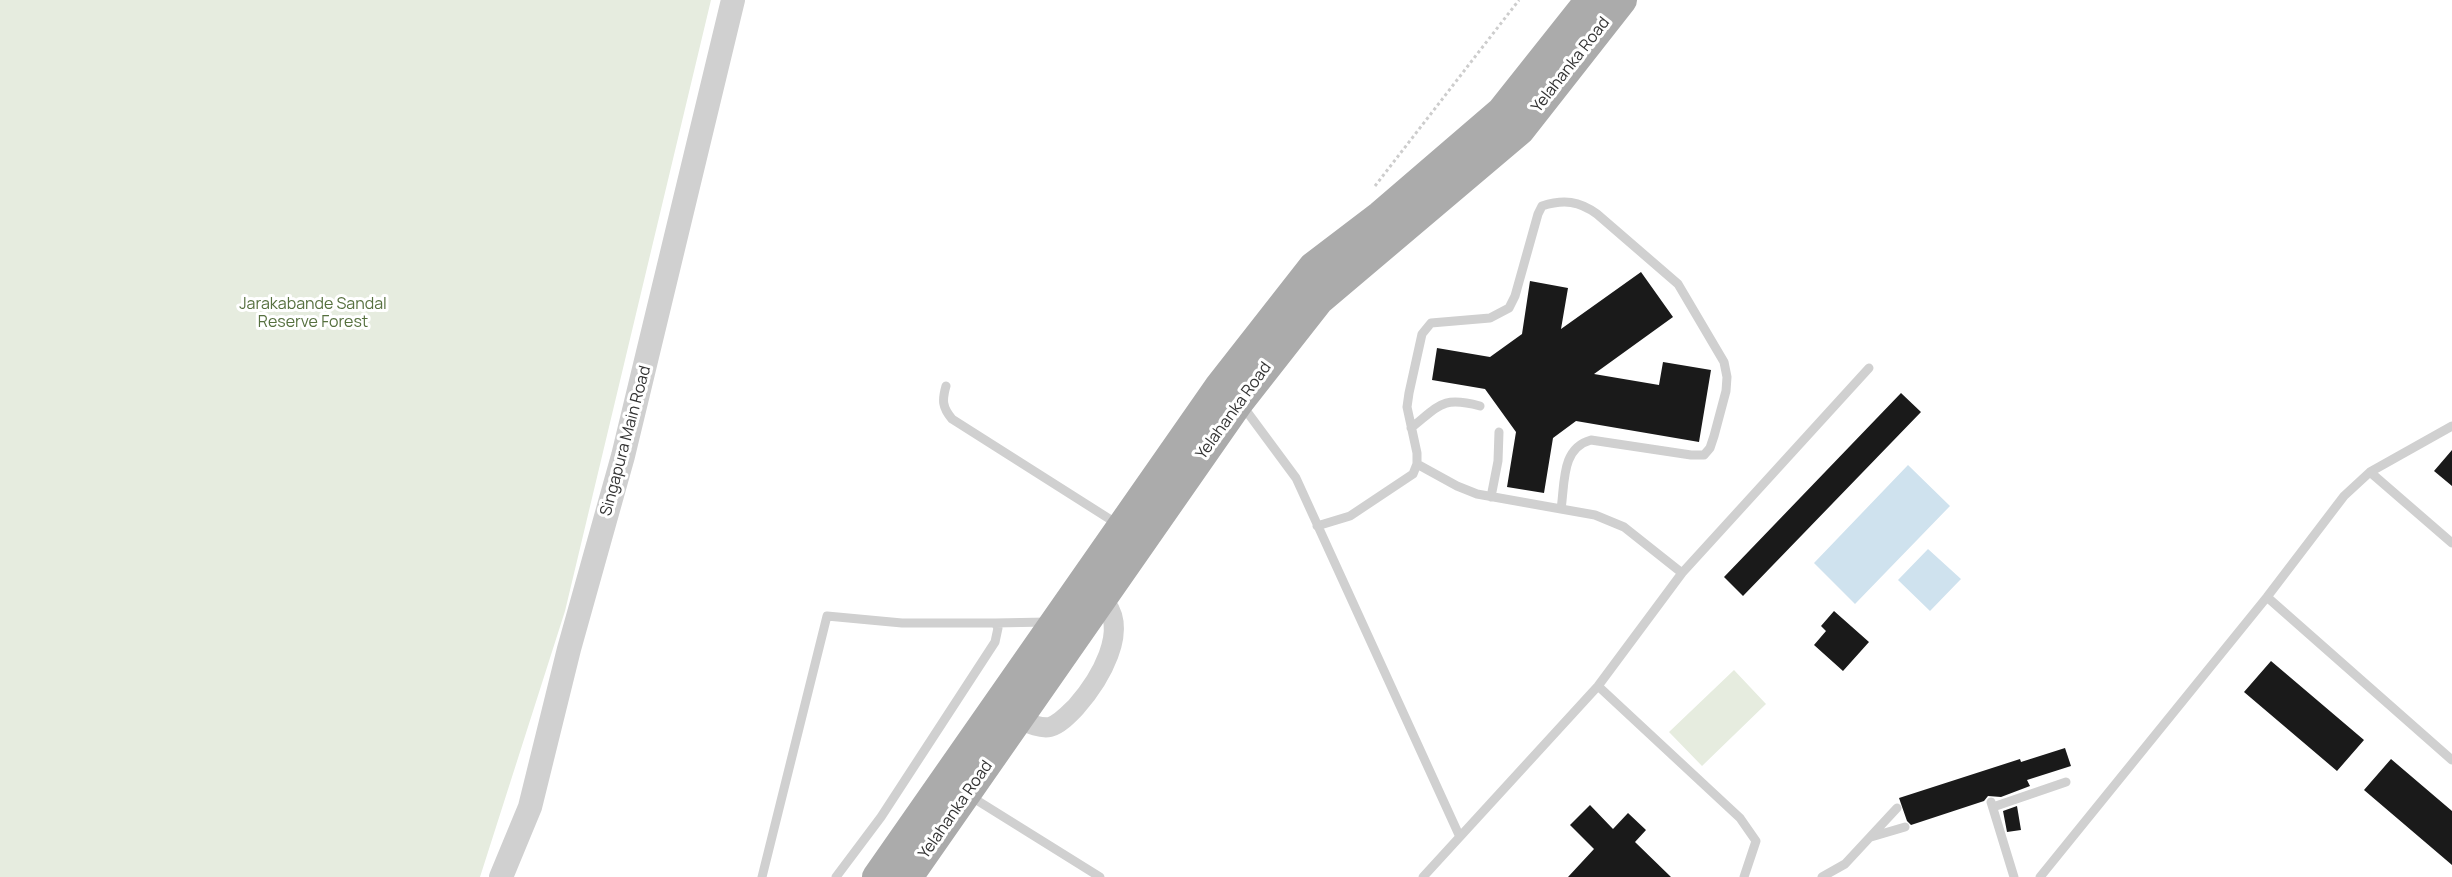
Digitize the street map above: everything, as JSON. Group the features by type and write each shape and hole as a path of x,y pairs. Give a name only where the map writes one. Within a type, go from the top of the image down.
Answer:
{"main road":[{"name":"Yelahanka Road","path":"908,877 1102,599 1229,394 1313,267 1380,216 1501,112 1590,0"},
{"name":"Yelahanka Road","path":"877,877 1122,526 1229,394 1319,300 1520,130 1622,0"}],"street":[{"name":"Singapura Main Road","path":"501,877 530,807 569,649 623,456 683,218 734,0"},
{"path":"1018,719 1037,726 1051,727 1067,717 1083,699 1108,658 1113,640 1108,606 1102,599"}],"lane":[{"path":"1317,526 1350,516 1413,474 1417,465 1407,407 1422,334 1431,323 1490,318 1509,308 1515,296 1542,206 1556,201 1574,201 1586,206 1678,284 1724,362 1728,377 1714,436 1710,448 1704,455 1691,455 1602,440 1582,442 1573,449 1568,463 1561,509"},
{"path":"1423,877 1459,835 1598,686 1682,573 1869,368"},
{"path":"946,386 943,403 945,410 952,418 1122,526"},
{"path":"1229,394 1296,478 1459,835"},
{"path":"1411,428 1439,406 1450,401 1480,406"},
{"path":"2040,877 2267,597 2344,496 2370,472 2452,426"},
{"path":"1491,497 1499,454 1499,432"},
{"path":"1417,465 1457,486 1491,497 1595,515 1623,527 1682,573"},
{"path":"2370,472 2452,543"},
{"path":"2267,597 2452,760"},
{"path":"762,877 827,616 902,623 1055,622"},
{"path":"836,877 881,817 995,642 998,628 995,623"},
{"path":"1598,686 1740,818 1756,841 1745,877"},
{"path":"2014,877 1992,804 2066,782"},
{"path":"967,794 1100,877"},
{"path":"1822,877 1845,864 1897,808"},
{"path":"1869,838 1905,827"}],"path":[{"path":"1370,194 1519,0"}],"green space":[{"name":"Jarakabande Sandal Reserve Forest","path":"0,0 711,0 565,611 480,877 0,877"},
{"path":"1734,670 1766,704 1702,766 1669,732"}],"water":[{"path":"1908,465 1950,506 1855,604 1814,563"},
{"path":"1928,549 1961,579 1930,611 1898,580"}],"building":[{"path":"1641,272 1673,317 1594,374 1659,385 1663,362 1711,370 1699,442 1576,421 1553,438 1544,493 1507,487 1516,432 1485,389 1432,380 1437,348 1490,357 1522,334 1530,281 1568,288 1561,329"},
{"path":"1901,393 1921,412 1743,596 1724,577"},
{"path":"2452,450 2452,486 2434,471"},
{"path":"1834,611 1869,642 1843,671 1814,645 1826,631 1821,626"},
{"path":"2271,661 2364,740 2337,771 2244,692"},
{"path":"2065,748 2071,766 2027,780 2030,786 2001,797 1988,796 1984,801 1911,825 1907,821 1899,798 2020,759 2021,762"},
{"path":"2391,759 2452,811 2452,865 2364,790"},
{"path":"1590,805 1613,829 1628,813 1646,830 1635,842 1671,877 1568,877 1594,849 1570,825"},
{"path":"2017,806 2021,830 2007,832 2003,811"}]}
